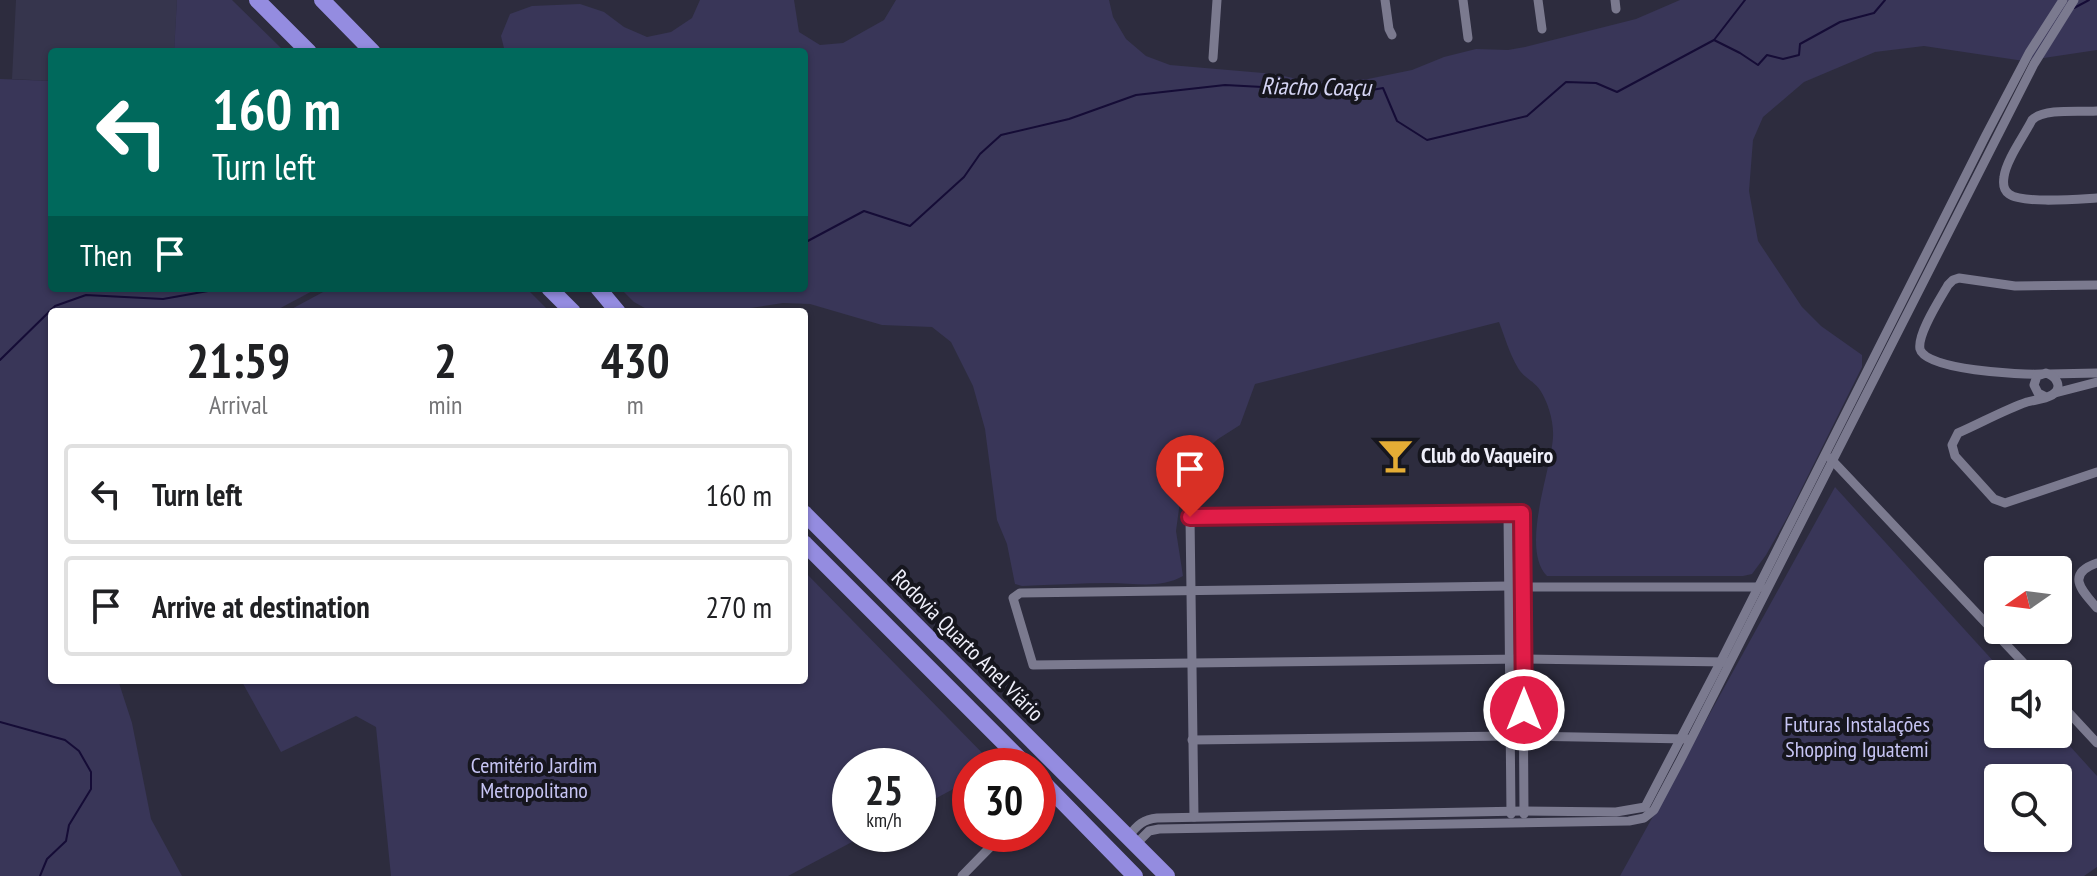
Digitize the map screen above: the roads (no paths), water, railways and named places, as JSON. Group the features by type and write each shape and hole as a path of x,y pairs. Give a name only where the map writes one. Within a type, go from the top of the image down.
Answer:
{"highway":[{"path":"257,0 305,48"},
{"path":"322,0 367,48"},
{"path":"553,292 569,308"},
{"path":"601,292 615,308"},
{"name":"Rodovia Quarto Anel Viário","path":"808,517 1167,876"},
{"name":"Rodovia Quarto Anel Viário","path":"808,547 1009,748"},
{"path":"1056,801 1135,876"},
{"path":"1121,861 1132,840"}],"street":[{"path":"1213,58 1217,0"},
{"path":"1385,0 1392,35"},
{"path":"1463,0 1468,38"},
{"path":"1538,0 1542,29"},
{"path":"1829,458 1986,135 2029,53 2063,0"},
{"path":"1132,840 1137,825 1152,818 1524,811 1644,818 1654,810 1686,739 1829,458 2034,64 2074,0"},
{"path":"2097,111 2037,115 2004,173 2003,185 2009,195 2022,199 2097,198"},
{"path":"2097,285 2015,286 1959,278 1953,280 1921,336 1920,347 1931,361 1983,370 2020,375 2097,373"},
{"path":"2020,375 2034,387 2042,396 2050,395 2058,384 2054,376 2046,374 2035,380 2034,387 2026,402"},
{"path":"2097,382 2026,402 1958,433 1952,445 1955,456 1994,499 2005,503 2097,472"},
{"path":"1829,458 2021,660"},
{"path":"1194,817 1190,517 1522,513 1524,823"},
{"path":"1508,514 1511,823"},
{"path":"2097,563 2085,567 2079,583 2082,592 2097,608"},
{"path":"1509,586 1020,593 1013,598 1033,665 1510,659 1726,662"},
{"path":"1523,587 1763,587"},
{"path":"2072,716 2097,743"},
{"path":"1192,740 1510,736"},
{"path":"1524,736 1686,739"},
{"path":"1349,814 1349,826"},
{"path":"1132,840 1154,830 1524,823 1616,817"},
{"path":"962,876 985,852"}],"waterway":[{"path":"1714,40 1745,0"},
{"name":"Riacho Coaçu","path":"808,241 864,211 910,226 964,177 980,154 1001,135 1069,119 1136,95 1225,85 1361,92 1383,88 1397,121 1427,140 1527,116 1566,82 1596,83 1617,92 1714,40 1758,65 1767,55 1783,59 1799,55 1800,44 1840,22 1874,13 1885,0"},
{"name":"Riacho Coaçu","path":"2074,8 2089,0"},
{"name":"Riacho Coaçu","path":"53,308 86,295 163,299 202,292"},
{"name":"Riacho Coaçu","path":"0,360 48,313"},
{"path":"0,722 65,740 79,751 91,772 91,789 69,825 66,841 47,859 40,876"}],"place":[{"name":"Club do Vaqueiro","path":"1395,455"}],"park label":[{"name":"Futuras Instalações Shopping Iguatemi","path":"1857,736"},
{"name":"Cemitério Jardim Metropolitano","path":"534,778"}]}
